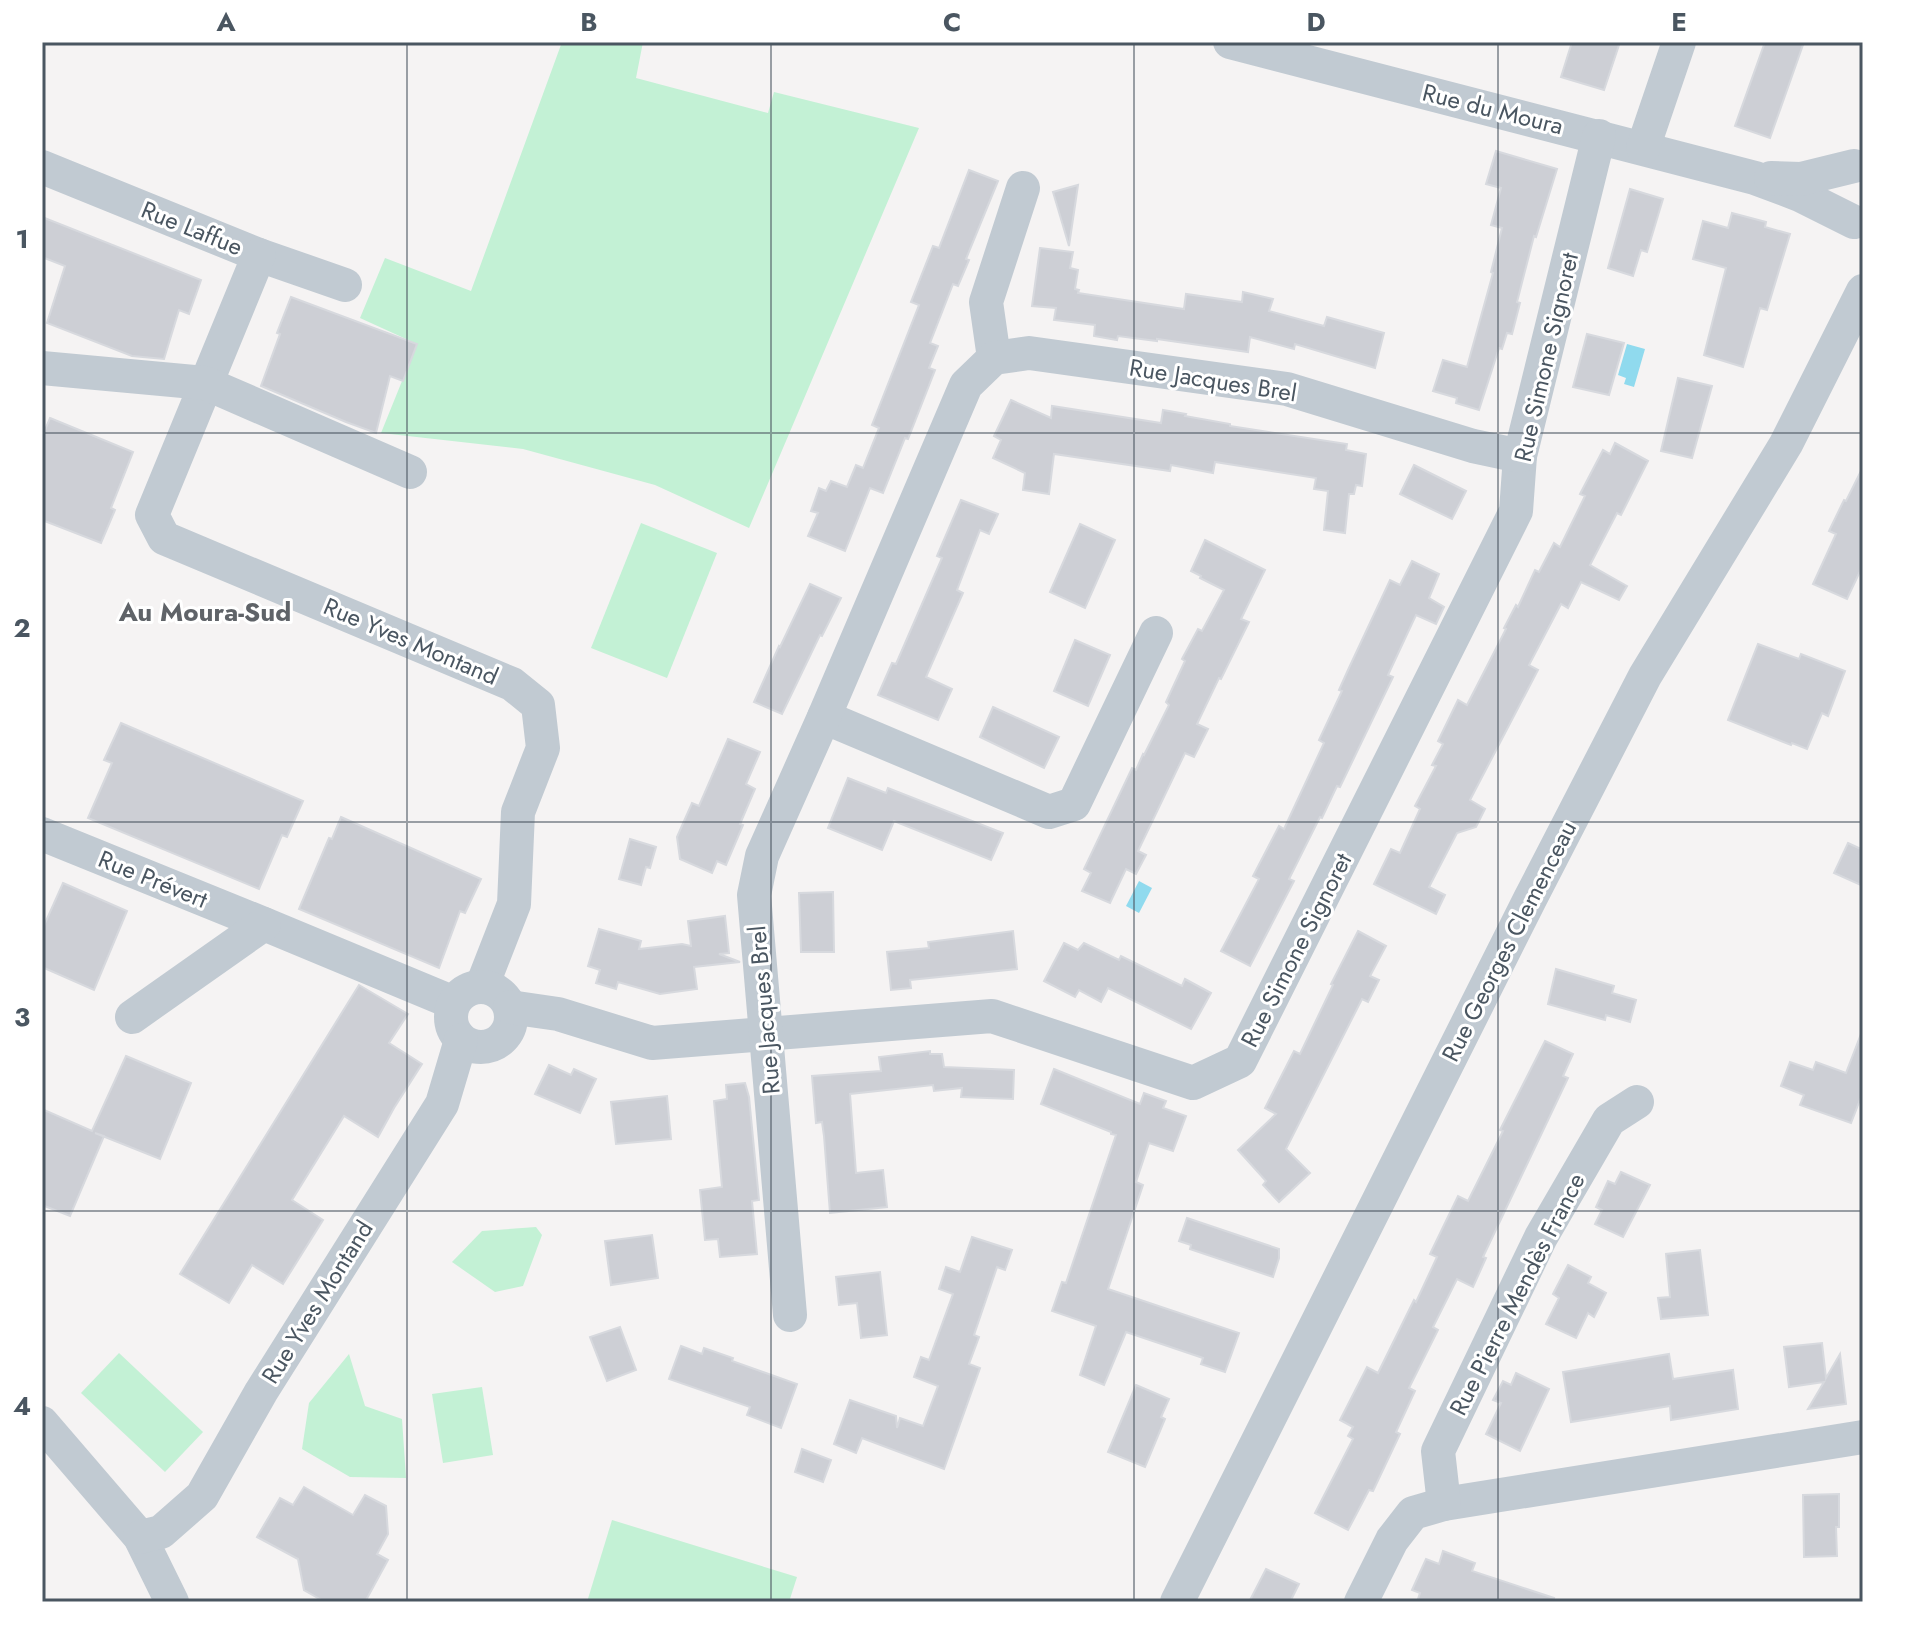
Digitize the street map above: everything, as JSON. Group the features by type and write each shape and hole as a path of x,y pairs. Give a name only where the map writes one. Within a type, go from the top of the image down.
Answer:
{"street":[{"name":"Rue du Moura","path":"1230,42 1755,178 1800,195 1859,228"},
{"path":"1643,148 1679,42"},
{"name":"Rue Simone Signoret","path":"510,1007 558,1014 652,1043 992,1016 1193,1083 1240,1061 1516,511 1520,456 1599,136"},
{"name":"Rue du Moura","path":"1755,178 1801,179 1859,161"},
{"path":"1859,161 1848,184 1848,204 1859,228"},
{"name":"Rue Laffue","path":"42,167 259,255 345,285"},
{"path":"994,358 986,302 1023,188"},
{"name":"Rue Yves Montand","path":"259,255 152,515 164,538 512,684 538,705 543,748 518,812 514,904 468,995"},
{"name":"Rue Georges Clemenceau","path":"1177,1602 1523,911 1645,676 1786,444 1863,291"},
{"name":"Rue Jacques Brel","path":"790,1315 754,895 762,856 966,385 994,358 1029,353 1287,389 1473,446 1520,456"},
{"path":"42,368 205,383 410,472"},
{"path":"824,717 1049,812 1074,804 1156,633"},
{"name":"Rue Prévert","path":"42,834 264,924 468,995"},
{"path":"132,1017 264,924"},
{"path":"499,992 510,1007 512,1017 506,1035 489,1046 479,1047 461,1040 451,1023 451,1013 468,995 499,992"},
{"name":"Rue Yves Montand","path":"140,1537 161,1532 202,1496 261,1392 442,1104 461,1040"},
{"name":"Rue Pierre Mendès France","path":"1444,1504 1438,1451 1541,1237 1609,1120 1637,1102"},
{"path":"42,1423 140,1537 172,1602"},
{"path":"1361,1602 1392,1540 1413,1513 1444,1504 1863,1437"}],"green space":[{"path":"562,42 643,42 636,78 768,113 774,92 919,128 749,528 655,485 523,449 381,433 417,344 360,318 385,258 471,291"},
{"path":"641,523 717,553 667,678 591,648"},
{"path":"536,1227 542,1235 523,1286 495,1292 452,1262 482,1231"},
{"path":"119,1353 203,1432 165,1472 81,1393"},
{"path":"349,1354 365,1406 402,1419 406,1478 350,1477 302,1449 309,1403"},
{"path":"482,1387 493,1455 443,1463 432,1394"},
{"path":"612,1520 797,1577 789,1602 587,1602"}],"water":[{"path":"1627,344 1645,349 1634,387 1624,384 1626,378 1618,375"},
{"path":"1139,881 1152,888 1139,913 1126,906"}],"building":[{"path":"1572,42 1620,42 1604,90 1561,77"},
{"path":"1765,42 1804,42 1770,138 1735,126"},
{"path":"1496,151 1557,169 1534,236 1512,334 1507,333 1502,349 1499,348 1479,410 1456,403 1457,398 1433,391 1443,360 1467,367 1493,273 1502,228 1491,225 1501,188 1486,184"},
{"path":"969,170 998,181 966,259 969,260 958,286 953,284 930,343 938,346 929,368 935,370 908,439 905,438 883,493 870,488 845,551 808,536 818,513 811,511 819,488 826,491 831,481 847,487 856,465 863,468 879,428 872,425 919,305 911,302 933,246 939,248"},
{"path":"1078,185 1069,246 1053,192"},
{"path":"1630,189 1663,199 1647,252 1641,250 1633,276 1608,268"},
{"path":"1732,213 1766,222 1765,227 1790,234 1767,310 1760,308 1743,367 1704,355 1726,268 1693,259 1703,221 1728,228"},
{"path":"42,217 201,280 189,314 179,310 164,359 132,356 47,323 65,266 42,257"},
{"path":"1040,248 1073,252 1070,268 1078,270 1075,289 1079,290 1078,293 1184,309 1186,294 1242,302 1243,292 1273,299 1269,311 1324,326 1327,317 1384,333 1375,368 1295,344 1294,349 1250,337 1248,352 1157,339 1118,336 1117,340 1094,336 1095,325 1054,320 1056,308 1032,306"},
{"path":"291,297 417,344 403,381 390,376 376,433 261,386"},
{"path":"1587,334 1624,343 1609,395 1573,387"},
{"path":"1678,378 1712,386 1692,458 1661,451"},
{"path":"1011,400 1051,418 1052,406 1161,423 1163,410 1230,426 1347,444 1346,450 1366,454 1362,486 1356,485 1354,494 1349,494 1345,533 1324,530 1328,491 1314,489 1316,478 1215,462 1213,473 1171,465 1170,471 1054,454 1049,494 1023,490 1025,473 993,458 1001,440 994,436"},
{"path":"50,418 133,452 101,543 42,520 42,437"},
{"path":"1615,443 1648,461 1621,515 1617,513 1590,565 1627,586 1619,600 1581,582 1568,608 1561,604 1529,665 1538,670 1470,800 1485,809 1476,827 1457,833 1429,887 1445,895 1436,914 1374,884 1391,849 1400,853 1420,809 1415,806 1436,766 1432,765 1443,744 1438,741 1458,700 1467,705 1535,570 1539,572 1554,543 1560,547 1585,496 1580,494 1603,450 1610,454"},
{"path":"1414,465 1466,491 1452,519 1400,494"},
{"path":"1863,467 1863,565 1847,599 1813,584 1836,534 1829,531"},
{"path":"961,500 998,514 989,534 980,530 957,590 963,593 926,677 952,689 938,720 878,695 892,663 896,664 942,558 937,556"},
{"path":"1080,524 1115,540 1085,608 1050,592"},
{"path":"1205,540 1265,570 1241,619 1249,622 1197,724 1208,729 1194,757 1185,753 1138,851 1146,855 1136,874 1126,869 1110,903 1082,891 1091,873 1084,869 1132,768 1136,770 1169,705 1166,702 1185,661 1182,659 1198,629 1202,631 1224,590 1191,571"},
{"path":"1412,561 1439,574 1429,598 1444,607 1436,624 1416,615 1388,675 1393,677 1340,787 1337,786 1289,879 1294,881 1250,966 1221,951 1259,879 1253,876 1279,826 1284,829 1324,743 1319,740 1342,691 1339,690 1390,580 1400,585"},
{"path":"810,584 841,598 782,714 754,702"},
{"path":"1075,640 1110,655 1088,706 1054,691"},
{"path":"1758,644 1799,659 1801,654 1845,671 1828,716 1822,713 1807,749 1728,720"},
{"path":"993,707 1059,737 1044,768 980,737"},
{"path":"121,723 303,801 287,837 282,835 259,889 88,818 112,763 104,760"},
{"path":"728,739 760,752 746,784 755,789 740,824 743,825 726,865 717,861 712,873 680,859 677,837 692,803 699,806"},
{"path":"848,778 886,793 888,788 1003,833 991,860 894,821 882,850 828,828"},
{"path":"341,817 481,879 465,913 460,911 439,968 299,909"},
{"path":"630,839 656,847 641,885 619,879"},
{"path":"1848,843 1863,850 1863,886 1834,873"},
{"path":"63,883 127,911 94,990 42,967 42,930"},
{"path":"833,892 834,952 801,952 799,893"},
{"path":"725,916 729,953 719,954 740,962 694,967 697,989 660,994 618,982 616,989 596,983 600,970 588,966 599,929 641,941 639,949 682,944 691,946 688,921"},
{"path":"1013,931 1017,969 910,980 911,988 891,990 887,952 929,948 928,942"},
{"path":"1358,931 1386,946 1370,976 1379,980 1368,1002 1362,999 1286,1149 1310,1173 1279,1202 1263,1185 1266,1181 1238,1150 1276,1114 1265,1108 1294,1051 1300,1054"},
{"path":"1064,943 1078,950 1084,943 1119,960 1121,956 1182,986 1185,979 1211,993 1191,1029 1108,988 1101,1002 1079,990 1075,997 1044,981"},
{"path":"1556,969 1614,986 1612,993 1636,1000 1630,1022 1606,1015 1605,1020 1548,1004"},
{"path":"359,985 408,1014 389,1043 422,1064 378,1137 344,1116 292,1200 323,1220 283,1284 252,1265 229,1303 180,1274"},
{"path":"1861,1034 1863,1092 1851,1123 1800,1105 1804,1095 1781,1086 1790,1062 1813,1070 1816,1062 1846,1073"},
{"path":"1545,1041 1573,1054 1563,1076 1568,1078 1483,1257 1486,1258 1473,1287 1457,1279 1433,1327 1438,1330 1409,1388 1415,1391 1396,1432 1400,1434 1373,1491 1369,1490 1348,1530 1315,1513 1353,1439 1348,1436 1353,1427 1340,1420 1367,1367 1378,1373 1437,1257 1430,1254 1458,1196 1468,1201"},
{"path":"930,1051 930,1054 942,1054 944,1067 1014,1070 1013,1099 961,1097 962,1088 934,1091 933,1085 850,1094 856,1173 883,1170 887,1207 830,1213 824,1136 822,1122 816,1123 812,1076 881,1071 879,1057"},
{"path":"126,1056 191,1083 160,1159 104,1137 70,1216 42,1205 42,1109 92,1131"},
{"path":"549,1065 571,1075 574,1069 596,1079 580,1113 535,1094"},
{"path":"1054,1069 1140,1104 1144,1093 1166,1101 1163,1108 1186,1116 1173,1151 1149,1143 1136,1182 1143,1185 1108,1289 1239,1333 1225,1372 1201,1364 1203,1358 1126,1332 1104,1385 1080,1375 1096,1326 1052,1311 1062,1282 1066,1283 1116,1135 1041,1104"},
{"path":"745,1083 759,1200 752,1201 757,1254 720,1257 718,1239 705,1240 700,1190 722,1187 714,1101 727,1099 726,1085"},
{"path":"667,1096 671,1139 616,1144 611,1102"},
{"path":"1621,1172 1650,1185 1623,1237 1595,1224 1602,1210 1596,1207 1608,1181 1615,1184"},
{"path":"1187,1218 1279,1249 1273,1277 1190,1249 1191,1245 1179,1241"},
{"path":"652,1235 658,1278 611,1285 605,1241"},
{"path":"972,1237 1012,1250 1005,1270 997,1267 974,1335 979,1337 969,1364 980,1368 944,1469 862,1438 856,1453 834,1444 850,1400 896,1416 897,1428 900,1418 923,1426 938,1386 914,1377 921,1357 929,1360 953,1294 939,1289 946,1267 960,1272"},
{"path":"1700,1250 1708,1315 1661,1319 1658,1298 1670,1297 1666,1254"},
{"path":"1568,1265 1591,1277 1588,1283 1606,1293 1594,1317 1588,1313 1576,1338 1546,1324 1559,1298 1553,1294"},
{"path":"880,1272 887,1335 861,1338 857,1303 839,1305 836,1277"},
{"path":"620,1327 636,1370 607,1381 590,1337"},
{"path":"1822,1343 1826,1378 1840,1354 1846,1404 1808,1409 1824,1382 1789,1387 1784,1347"},
{"path":"681,1346 702,1354 704,1348 797,1384 781,1428 747,1415 750,1407 669,1379"},
{"path":"1669,1354 1673,1379 1733,1370 1738,1409 1671,1420 1670,1406 1571,1422 1563,1372"},
{"path":"1516,1373 1549,1389 1520,1451 1486,1434 1501,1403 1493,1400 1503,1381 1511,1385"},
{"path":"1136,1385 1169,1399 1161,1417 1165,1419 1145,1467 1108,1452"},
{"path":"802,1449 831,1460 823,1482 795,1472"},
{"path":"304,1487 353,1515 365,1495 386,1506 388,1534 377,1554 388,1560 365,1602 325,1602 304,1590 298,1559 257,1537 280,1498 293,1505"},
{"path":"1839,1494 1837,1556 1804,1557 1803,1495"},
{"path":"1443,1551 1475,1563 1472,1571 1554,1598 1553,1602 1417,1602 1420,1593 1412,1590 1426,1559 1439,1564"},
{"path":"1266,1569 1299,1584 1290,1602 1249,1602"}],"district":[{"name":"Au Moura-Sud","path":"205,612"}]}
